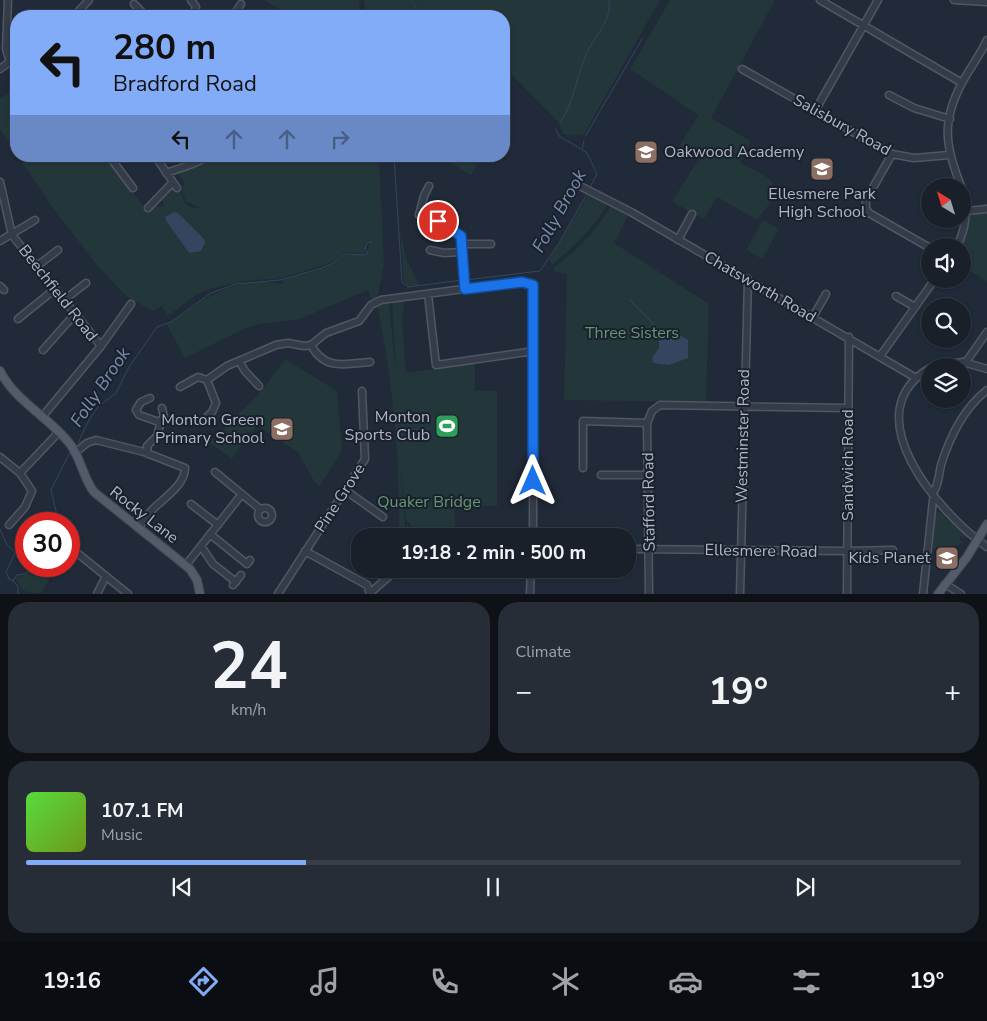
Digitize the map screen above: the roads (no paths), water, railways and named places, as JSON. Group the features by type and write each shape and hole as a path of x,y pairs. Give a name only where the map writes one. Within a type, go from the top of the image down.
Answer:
{"main road":[{"path":"0,371 3,384 58,432 76,453"},
{"name":"Rocky Lane","path":"76,453 85,479 94,492 186,565 196,577 200,594"},
{"path":"938,594 978,540 987,524"}],"street":[{"path":"0,69 10,62 6,51 4,20 8,0"},
{"path":"80,10 89,0"},
{"path":"820,0 962,82"},
{"path":"815,111 878,0"},
{"path":"954,0 987,2"},
{"path":"134,4 138,10"},
{"path":"237,10 241,4"},
{"path":"957,178 949,155 952,106 962,82 987,40"},
{"name":"Salisbury Road","path":"742,69 892,154 914,158 949,155"},
{"path":"889,95 914,108 950,119"},
{"path":"892,154 866,200 866,208 870,214 921,243"},
{"path":"114,162 133,188"},
{"path":"148,208 159,202 175,185 159,162"},
{"path":"166,173 195,162"},
{"name":"Beechfield Road","path":"0,182 2,204 12,235 101,346"},
{"path":"429,186 423,192 417,214 438,221 455,230 461,236 462,271 465,289"},
{"name":"Chatsworth Road","path":"582,187 881,355 916,378"},
{"path":"971,211 987,209"},
{"path":"678,240 692,214"},
{"path":"0,241 35,220"},
{"path":"462,244 491,244"},
{"path":"37,266 58,250"},
{"path":"430,250 444,253 461,252"},
{"name":"Westminster Road","path":"740,594 748,279"},
{"path":"207,380 239,360 281,343 302,346 311,344 326,333 359,321 371,305 378,300 522,282 533,285 533,528"},
{"path":"64,300 86,283"},
{"path":"881,355 929,288"},
{"path":"18,319 55,289"},
{"path":"428,294 436,365 534,352"},
{"path":"813,317 826,294"},
{"path":"896,296 915,307"},
{"path":"42,417 101,346 131,304"},
{"path":"43,350 75,314"},
{"path":"969,358 987,332"},
{"name":"Sandwich Road","path":"847,594 849,337"},
{"path":"311,344 319,358 329,364 370,362"},
{"path":"239,360 245,371 259,386"},
{"path":"971,364 987,369"},
{"path":"921,374 916,378 901,399 899,411 899,425 909,457 933,496 987,547"},
{"path":"180,387 198,377 207,380"},
{"path":"207,380 216,403 212,412 207,417"},
{"path":"923,594 933,496 948,444 969,407 987,390"},
{"name":"Pine Grove","path":"278,594 366,457 362,391"},
{"path":"150,398 141,402 136,410 137,413 159,422"},
{"name":"Stafford Road","path":"649,594 650,550 647,423 652,411 660,405 744,408"},
{"path":"148,454 147,446 157,436 159,422 164,417 162,408"},
{"path":"744,408 848,408"},
{"path":"583,468 583,420 647,423"},
{"path":"20,473 58,432"},
{"path":"76,453 87,443 96,440 148,454 186,468 168,496 153,509 138,528"},
{"path":"0,457 20,473 30,487 32,495 9,526"},
{"path":"215,472 260,509"},
{"path":"601,475 648,475"},
{"path":"346,490 383,517"},
{"path":"186,565 242,494"},
{"path":"191,504 218,525"},
{"path":"210,534 247,564 250,560"},
{"path":"201,546 213,564 234,584 241,575"},
{"name":"Ellesmere Road","path":"636,549 894,550"},
{"path":"305,551 367,585 370,593 387,578"},
{"path":"80,555 128,594"},
{"path":"97,594 106,576"},
{"path":"530,594 531,578"},
{"path":"944,584 961,594"}],"water":[{"path":"174,212 178,213 204,239 205,243 201,251 189,253 167,222 165,217"},
{"path":"674,331 688,340 688,358 669,365 653,363 652,358 659,348 659,340 663,334"}],"waterway":[{"name":"Folly Brook","path":"412,0 416,10"},
{"path":"560,123 569,107 589,48 602,29 608,15 609,0"},
{"name":"Folly Brook","path":"586,135 642,39"},
{"path":"556,129 559,136 581,149"},
{"name":"Folly Brook","path":"584,141 582,150 587,153 597,174 589,189"},
{"name":"Folly Brook","path":"394,162 402,282 408,287 462,280"},
{"name":"Folly Brook","path":"466,280 540,271 559,243 588,192"},
{"name":"Folly Brook","path":"78,443 89,420 98,407 116,393 129,367 157,327 171,322 211,293 236,284 280,280 319,269 334,263 344,254 364,255 368,253 365,249 367,243 372,241"},
{"path":"630,300 663,334"},
{"name":"Folly Brook","path":"56,512 51,490 70,452"},
{"path":"0,529 6,543 15,553 6,572 9,579 13,581"},
{"name":"Folly Brook","path":"16,577 13,581 18,586 18,594"}],"place":[{"name":"Oakwood Academy","path":"646,152"},
{"name":"Ellesmere Park High School","path":"822,169"},
{"name":"Monton Sports Club","path":"447,426"},
{"name":"Monton Green Primary School","path":"282,429"},
{"name":"Kids Planet","path":"947,558"}],"park label":[{"name":"Three Sisters","path":"632,333"},
{"name":"Quaker Bridge","path":"429,502"}]}
